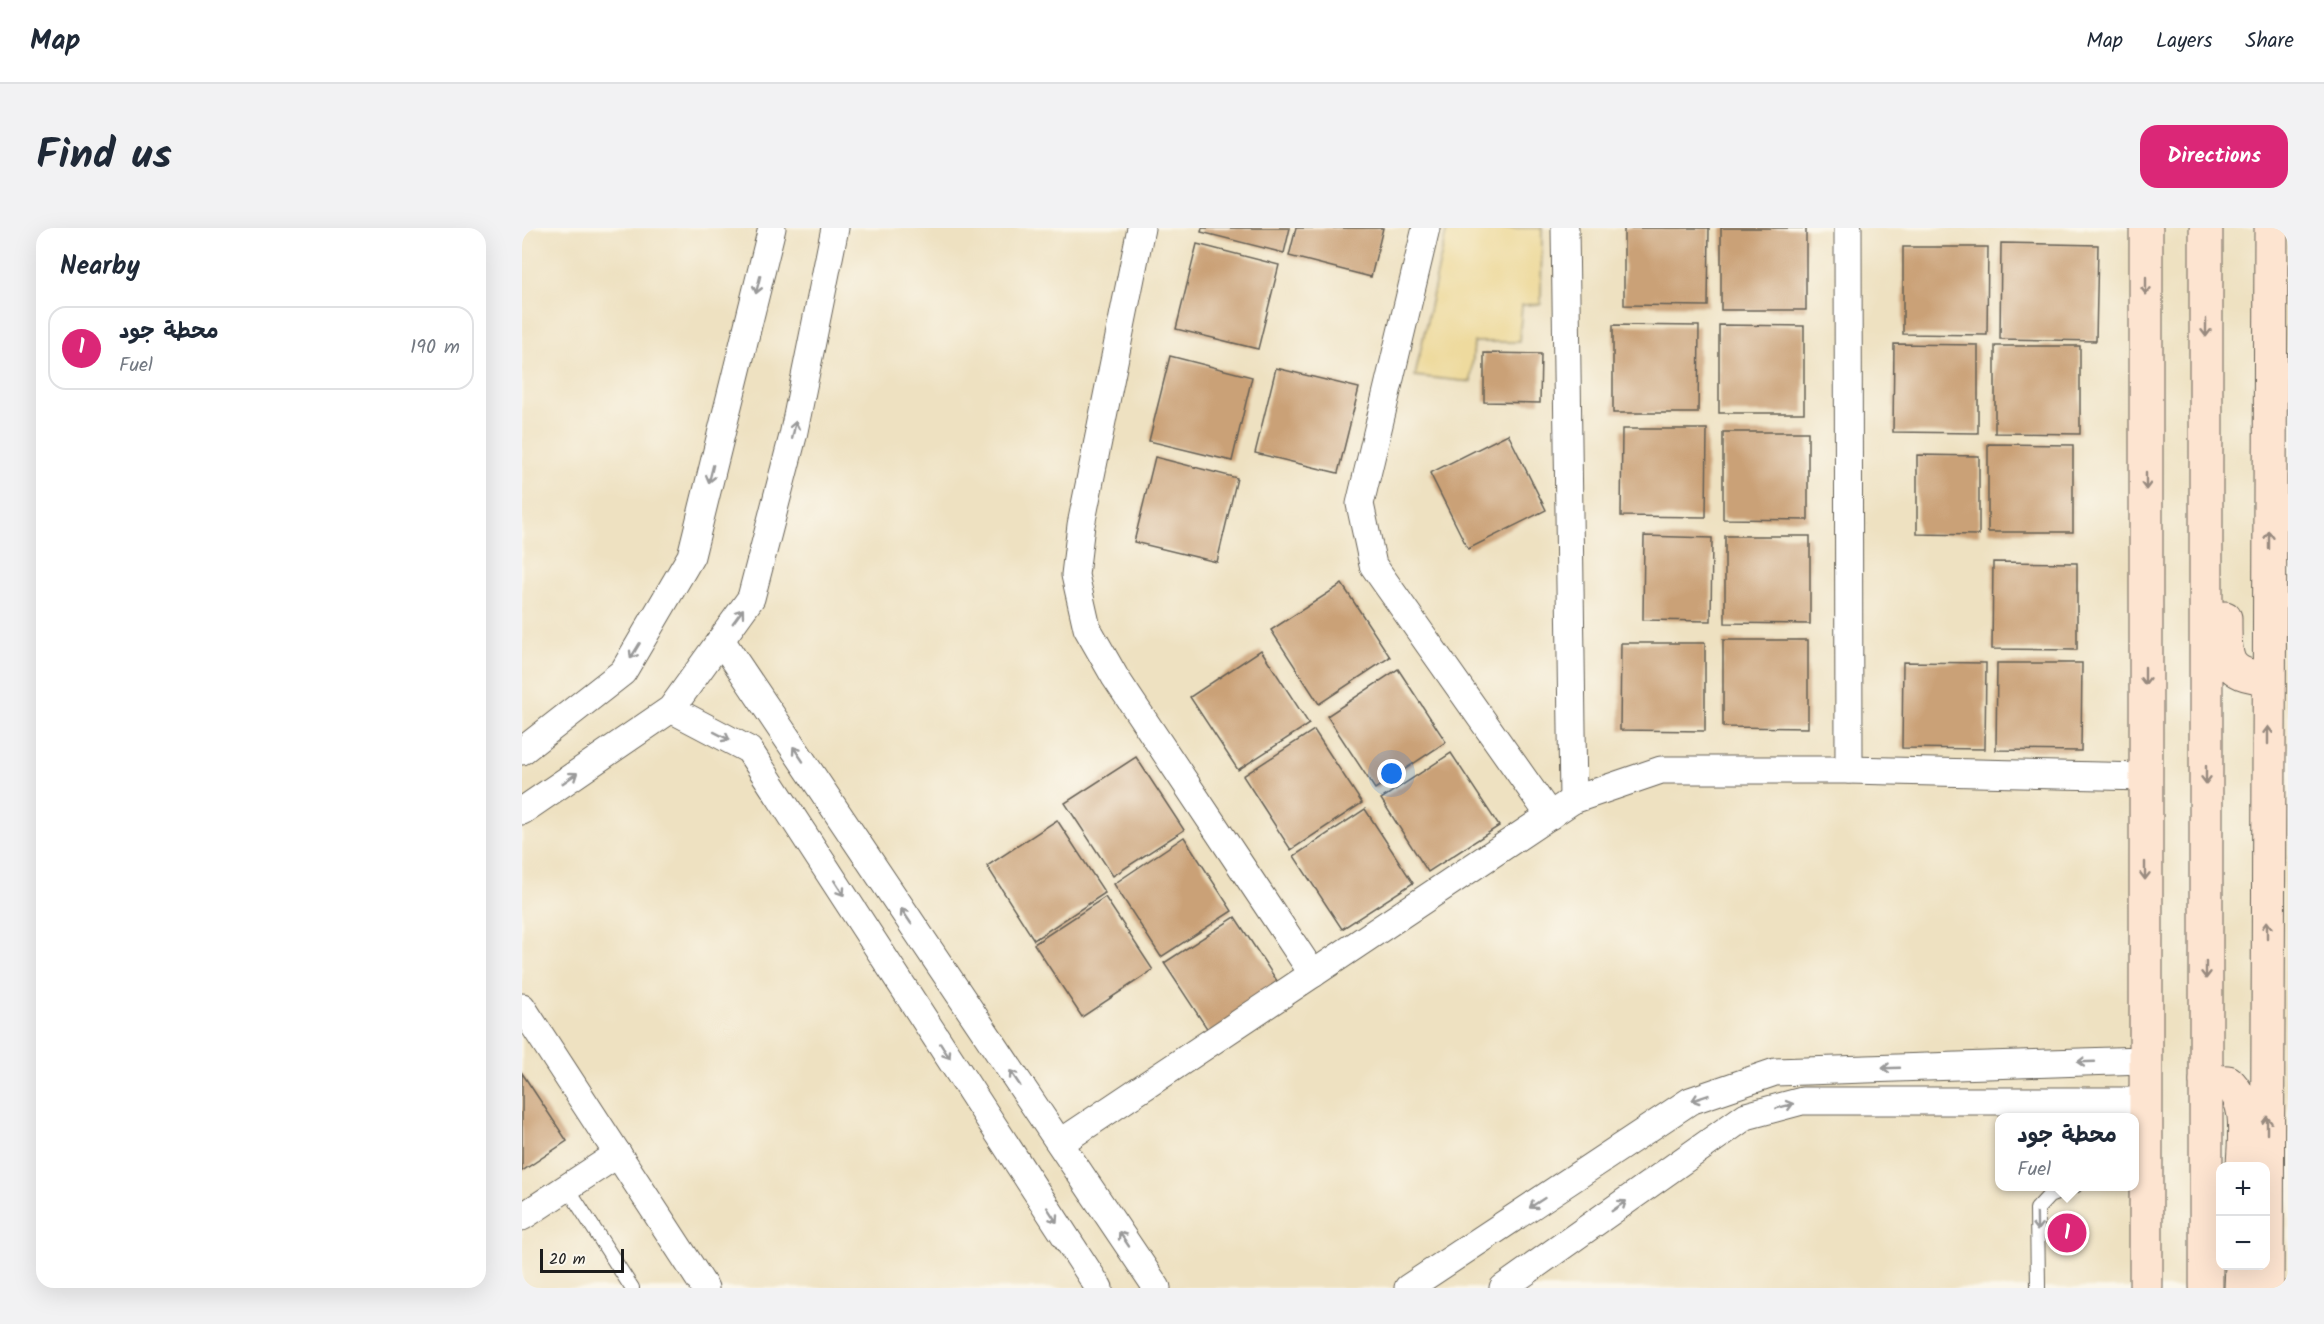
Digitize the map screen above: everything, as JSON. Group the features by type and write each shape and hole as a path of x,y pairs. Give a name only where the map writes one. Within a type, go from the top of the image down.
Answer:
{"street":[{"path":"522,751 623,672 691,556 772,228"},
{"path":"522,811 670,709 751,598 793,436 835,228"},
{"path":"1141,228 1081,525 1075,575 1087,628 1115,677 1313,974"},
{"path":"1426,228 1360,504 1372,565 1550,816"},
{"path":"1564,228 1573,800"},
{"path":"1848,228 1849,770"},
{"path":"2146,228 2144,1101 2140,1164 2146,1288"},
{"path":"2206,228 2206,1288"},
{"path":"2267,1288 2271,228"},
{"path":"2206,369 2224,410 2229,442 2225,652 2233,669 2244,675 2268,677"},
{"path":"721,640 1156,1288"},
{"path":"670,709 749,750 1099,1288"},
{"path":"1059,1143 1573,800 1660,770 1849,770 2145,777"},
{"path":"522,1008 705,1288"},
{"path":"1408,1288 1690,1101 1775,1072 2144,1060"},
{"path":"2206,1082 2228,1082 2236,1089 2244,1106 2243,1162"},
{"path":"1503,1288 1746,1116 1802,1101 2144,1101"},
{"path":"522,1217 618,1154"},
{"path":"2241,1288 2242,1270"}],"lane":[{"path":"567,1187 632,1288"},
{"path":"2038,1288 2037,1209 2049,1196 2062,1191"}],"sand":[{"path":"1447,228 1542,228 1541,304 1522,305 1519,342 1474,342 1471,382 1415,376"}],"building":[{"path":"1202,228 1290,228 1284,253 1201,232"},
{"path":"1296,228 1383,228 1371,277 1289,256"},
{"path":"1624,228 1709,228 1708,306 1624,305"},
{"path":"1721,228 1806,228 1806,310 1721,310"},
{"path":"2001,243 2098,245 2096,341 2000,339"},
{"path":"1197,244 1279,265 1258,349 1176,329"},
{"path":"1903,247 1988,247 1987,335 1903,334"},
{"path":"1613,325 1699,326 1698,413 1613,413"},
{"path":"1719,325 1804,326 1804,413 1719,413"},
{"path":"1894,344 1978,345 1978,433 1893,432"},
{"path":"1995,346 2080,346 2080,434 1995,433"},
{"path":"1484,353 1541,354 1540,403 1484,402"},
{"path":"1170,356 1252,377 1232,461 1149,441"},
{"path":"1276,368 1359,388 1338,473 1255,453"},
{"path":"1622,429 1707,429 1706,517 1621,516"},
{"path":"1723,432 1808,432 1808,520 1723,519"},
{"path":"1508,434 1546,510 1468,549 1430,473"},
{"path":"1988,444 2073,445 2073,532 1988,532"},
{"path":"1917,455 1979,456 1979,535 1917,534"},
{"path":"1155,457 1237,478 1217,562 1134,542"},
{"path":"1644,536 1712,538 1711,621 1643,620"},
{"path":"1725,536 1810,536 1810,624 1725,623"},
{"path":"1993,562 2077,563 2077,650 1992,649"},
{"path":"1342,584 1390,657 1319,704 1271,630"},
{"path":"1723,640 1808,640 1808,728 1723,727"},
{"path":"1621,643 1705,643 1705,731 1620,730"},
{"path":"1261,650 1309,724 1238,770 1190,697"},
{"path":"1903,662 1986,663 1985,749 1902,748"},
{"path":"1997,663 2082,663 2081,751 1996,750"},
{"path":"1398,669 1446,742 1375,789 1327,716"},
{"path":"1314,730 1362,803 1291,850 1243,776"},
{"path":"1451,753 1499,826 1428,872 1381,799"},
{"path":"1136,757 1184,830 1113,876 1065,803"},
{"path":"1365,809 1413,883 1342,929 1294,856"},
{"path":"1057,820 1105,893 1034,940 987,866"},
{"path":"1184,837 1232,911 1161,957 1114,884"},
{"path":"1105,897 1153,970 1082,1017 1034,944"},
{"path":"1235,917 1283,990 1212,1036 1164,963"},
{"path":"522,1073 567,1141 522,1171"}],"place":[{"name":"محطة جود","path":"2067,1233"}]}
